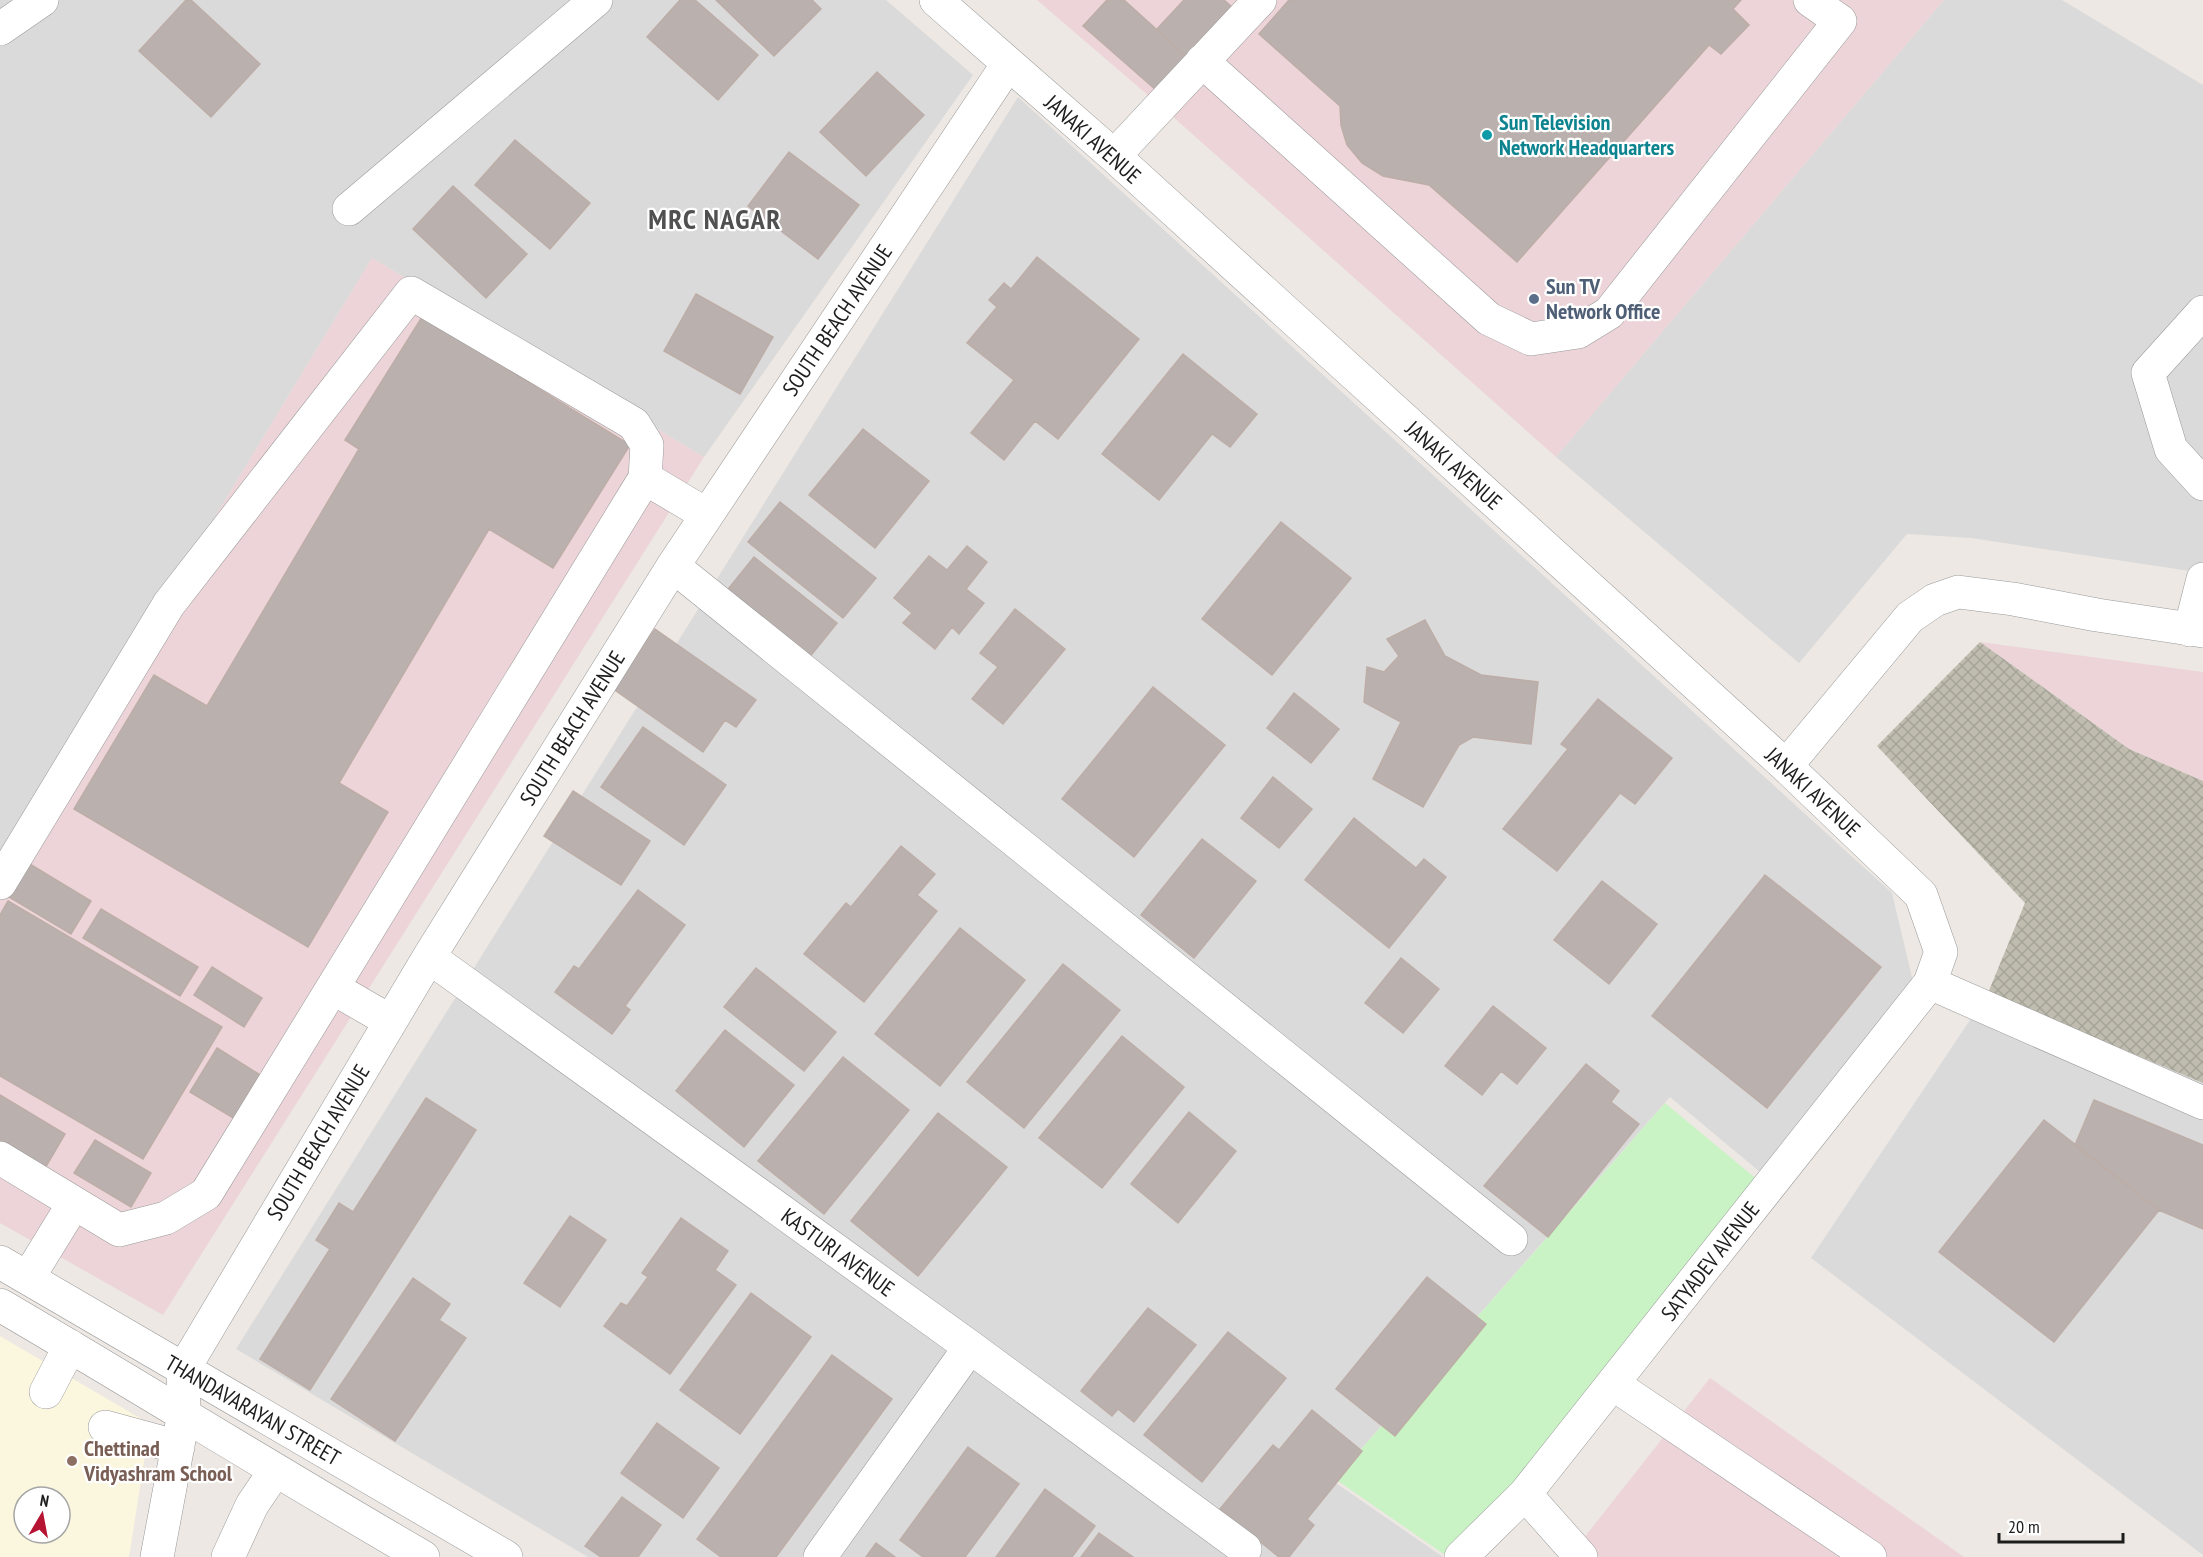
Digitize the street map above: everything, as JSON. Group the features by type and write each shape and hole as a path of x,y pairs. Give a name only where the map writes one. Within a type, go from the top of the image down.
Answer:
{"street":[{"path":"0,29 42,0"},
{"path":"349,209 596,0"},
{"name":"JANAKI AVENUE","path":"936,0 1114,156 1786,766 1922,895 1941,952"},
{"path":"1114,156 1260,0"},
{"path":"1202,61 1489,320 1531,339 1578,332 1609,313 1840,21 1810,0"},
{"name":"SOUTH BEACH AVENUE","path":"183,1370 429,957 673,566 1008,64"},
{"path":"0,884 169,604 411,293 634,424 647,446 645,478 206,1194 166,1218 119,1230 0,1158"},
{"path":"2203,312 2148,373 2171,449 2203,484"},
{"path":"645,478 707,515"},
{"path":"673,566 1511,1239"},
{"path":"1786,766 1910,617 1935,600 1958,592 2197,630 2203,579"},
{"name":"SATYADEV AVENUE","path":"1461,1557 1526,1494 1930,983 1941,952"},
{"name":"KASTURI AVENUE","path":"429,957 970,1347 1245,1549"},
{"path":"1930,983 2203,1102"},
{"path":"333,988 390,1021"},
{"path":"28,1278 74,1203"},
{"name":"THANDAVARAYAN STREET","path":"0,1262 506,1557"},
{"name":"THANDAVARAYAN STREET","path":"0,1305 184,1413 275,1471 423,1557"},
{"path":"46,1392 70,1346"},
{"path":"820,1557 970,1347"},
{"path":"157,1557 184,1413 183,1370"},
{"path":"1613,1384 1870,1557"},
{"path":"105,1427 178,1448"},
{"path":"228,1557 252,1505 275,1471"},
{"path":"1526,1494 1581,1557"}],"shaded area":[{"path":"0,0 886,0 973,75 704,457 372,258 0,871"},
{"name":"Sun TV Network Office","path":"1037,0 1944,0 1556,457 1163,108"},
{"path":"1944,0 2062,0 2203,85 2203,573 1971,538 1907,534 1799,663 1556,457"},
{"path":"1018,97 1892,893 1915,990 1766,1177 1670,1097 1333,1481 1443,1557 588,1557 236,1349"},
{"path":"372,258 704,457 163,1315 0,1223 0,871"},
{"path":"1980,642 2203,672 2203,781 2129,749"},
{"path":"1980,642 2129,749 2203,781 2203,1083 1988,993 2025,903 1877,746"},
{"path":"1988,993 2203,1083 2203,1555 1811,1258"},
{"name":"Chettinad Vidyashram School","path":"0,1336 150,1424 129,1557 0,1557"},
{"path":"1710,1378 1964,1557 1569,1557"}],"green space":[{"path":"1665,1103 1759,1181 1461,1557 1448,1557 1335,1479"}],"building":[{"path":"186,0 191,0 260,64 211,117 139,51"},
{"path":"680,0 695,0 758,55 718,100 647,37"},
{"path":"716,0 812,0 821,9 774,56"},
{"path":"1107,0 1124,0 1187,57 1156,90 1083,26"},
{"path":"1184,0 1224,0 1232,7 1187,57 1157,29"},
{"name":"Sun Television Network Headquarters","path":"1289,0 1741,0 1733,9 1749,25 1721,54 1709,45 1517,262 1429,185 1383,176 1362,163 1347,145 1341,125 1340,106 1259,34"},
{"path":"877,72 924,115 866,176 820,132"},
{"path":"515,140 590,203 550,249 475,185"},
{"path":"789,152 859,205 818,259 748,206"},
{"path":"453,186 527,254 486,298 413,229"},
{"path":"1037,257 1139,339 1058,439 1035,421 1004,460 971,433 1014,380 967,343 997,307 989,300 1004,283 1011,289"},
{"path":"696,294 773,337 740,394 664,351"},
{"path":"422,317 630,445 553,568 489,529 339,783 388,812 308,947 74,809 154,675 207,706 359,449 345,440"},
{"path":"1183,354 1257,414 1230,447 1212,434 1159,500 1102,454"},
{"path":"863,429 929,481 875,548 809,495"},
{"path":"780,502 876,578 843,618 748,542"},
{"path":"1281,522 1351,578 1272,675 1202,619"},
{"path":"967,546 987,562 966,589 984,603 959,634 952,627 935,649 903,623 912,613 894,598 929,556 947,570"},
{"path":"754,557 837,623 804,664 721,598"},
{"path":"1015,609 1065,649 1003,724 972,699 998,667 980,653"},
{"path":"1425,620 1445,656 1481,675 1538,682 1531,744 1473,737 1459,745 1423,807 1373,779 1401,722 1364,702 1367,667 1384,672 1399,656 1387,639"},
{"path":"655,629 756,700 736,727 725,720 703,752 612,688"},
{"path":"1153,687 1225,745 1134,857 1062,799"},
{"path":"1294,693 1339,729 1311,763 1267,728"},
{"path":"1598,699 1672,758 1635,804 1620,793 1557,871 1503,829 1568,749 1561,744"},
{"path":"643,727 726,785 684,845 601,787"},
{"path":"1273,777 1312,809 1279,848 1241,818"},
{"path":"573,791 650,841 621,885 544,836"},
{"path":"1354,818 1416,868 1424,859 1446,877 1389,948 1305,880"},
{"path":"1202,839 1256,881 1194,958 1141,915"},
{"path":"901,846 935,874 917,895 937,911 864,1002 804,954 846,903 851,907"},
{"path":"28,863 91,901 71,934 9,897"},
{"path":"1765,875 1881,967 1767,1108 1652,1016"},
{"path":"1602,881 1657,924 1609,984 1554,940"},
{"path":"638,890 685,925 625,1006 630,1010 612,1034 555,992 574,966 579,969"},
{"path":"8,901 222,1027 143,1159 0,1076 0,915"},
{"path":"101,909 198,967 180,996 83,938"},
{"path":"960,928 1025,980 940,1086 875,1034"},
{"path":"1401,958 1439,989 1403,1033 1365,1003"},
{"path":"1063,964 1120,1010 1024,1128 967,1082"},
{"path":"212,967 262,998 244,1027 194,995"},
{"path":"756,968 836,1032 804,1071 724,1007"},
{"path":"1493,1006 1546,1048 1517,1084 1501,1071 1482,1095 1445,1066"},
{"path":"725,1030 794,1085 744,1147 676,1091"},
{"path":"1122,1036 1184,1087 1102,1188 1039,1138"},
{"path":"217,1048 262,1076 235,1119 190,1092"},
{"path":"843,1057 909,1110 824,1214 758,1161"},
{"path":"1586,1064 1619,1091 1611,1102 1639,1124 1548,1237 1484,1186"},
{"path":"0,1095 65,1134 44,1170 0,1143"},
{"path":"426,1098 476,1130 310,1390 260,1359 330,1249 316,1240 339,1203 353,1212"},
{"path":"2094,1100 2203,1145 2203,1229 2159,1210 2075,1145"},
{"path":"1189,1112 1236,1151 1178,1223 1131,1184"},
{"path":"938,1113 1007,1167 918,1276 851,1221"},
{"path":"2044,1120 2159,1210 2054,1342 1939,1252"},
{"path":"95,1140 151,1173 131,1207 74,1173"},
{"path":"570,1216 606,1240 560,1307 524,1283"},
{"path":"681,1218 728,1251 715,1270 736,1285 670,1374 604,1326 621,1303 627,1306 648,1277 642,1273"},
{"path":"1427,1277 1486,1324 1395,1436 1336,1389"},
{"path":"413,1278 450,1304 439,1320 466,1338 395,1441 331,1399"},
{"path":"751,1293 811,1337 740,1434 680,1390"},
{"path":"1148,1308 1196,1345 1134,1422 1118,1409 1112,1416 1081,1391"},
{"path":"1228,1332 1286,1378 1202,1482 1144,1435"},
{"path":"832,1355 892,1399 776,1557 721,1557 697,1539"},
{"path":"1312,1410 1362,1451 1307,1519 1314,1525 1289,1557 1279,1557 1220,1509 1273,1445 1279,1450"},
{"path":"657,1423 719,1468 683,1518 621,1473"},
{"path":"968,1447 1019,1484 965,1557 923,1557 900,1540"},
{"path":"1045,1489 1095,1526 1072,1557 996,1557"},
{"path":"622,1497 661,1525 638,1557 601,1557 585,1546"},
{"path":"1099,1533 1133,1557 1081,1557"},
{"path":"876,1543 895,1557 866,1557"}],"place":[{"name":"Sun Television Network Headquarters","path":"1487,135"},
{"name":"Sun TV Network Office","path":"1534,299"},
{"name":"Chettinad Vidyashram School","path":"72,1461"}],"district":[{"name":"MRC NAGAR","path":"715,218"}]}
